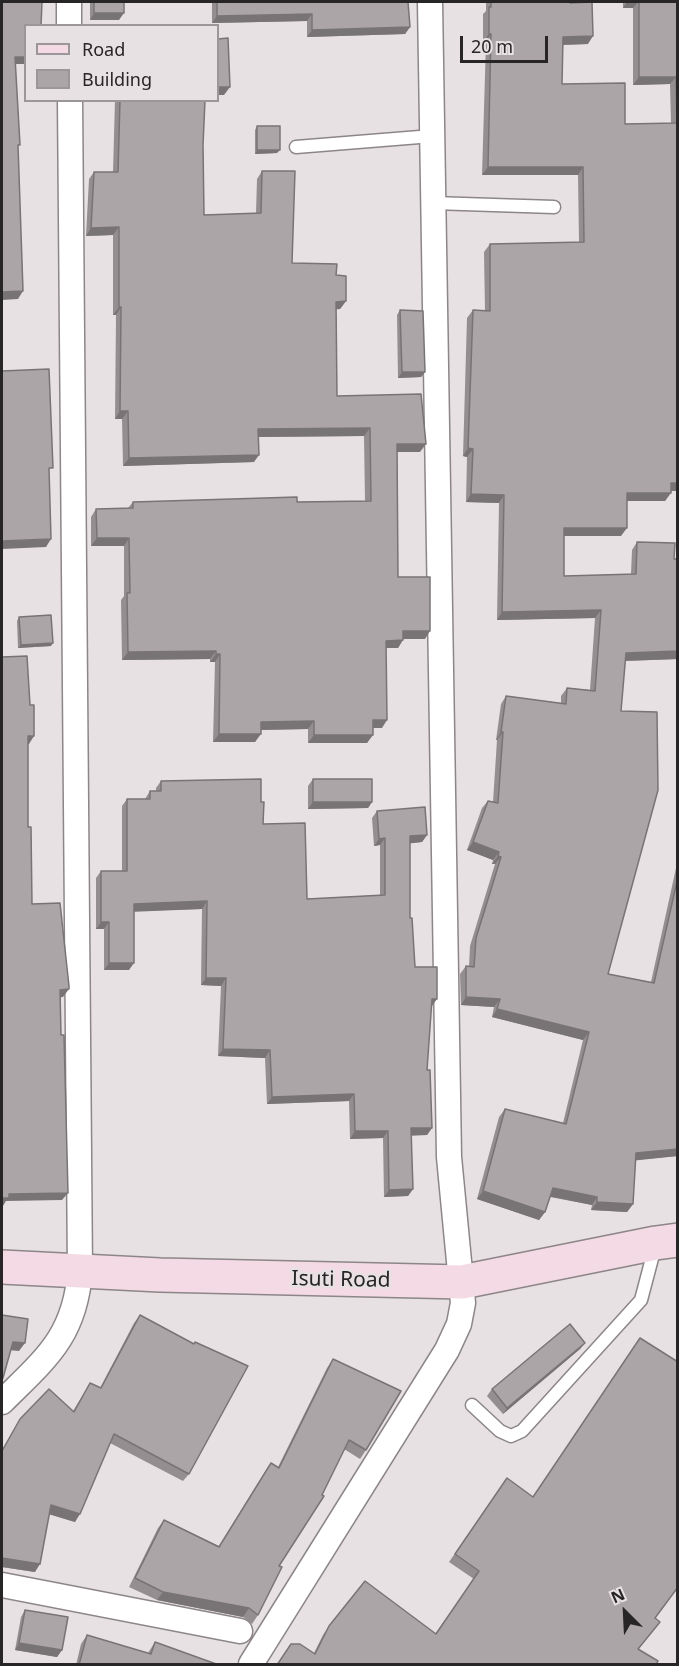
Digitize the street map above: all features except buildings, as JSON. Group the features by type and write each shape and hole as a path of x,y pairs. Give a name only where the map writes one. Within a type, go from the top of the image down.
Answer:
{"street":[{"path":"69,2 69,24"},
{"path":"251,1665 447,1350 459,1324 462,1303 450,1157 430,2"},
{"path":"2,1402 50,1353 70,1322 80,1271 70,102"},
{"name":"Isuti Road","path":"2,1267 160,1275 462,1282 667,1242"},
{"path":"2,1585 240,1631"}],"lane":[{"path":"296,147 432,136"},
{"path":"433,203 554,207"},
{"path":"472,1405 500,1431 511,1436 522,1431 641,1300 667,1242"}]}
